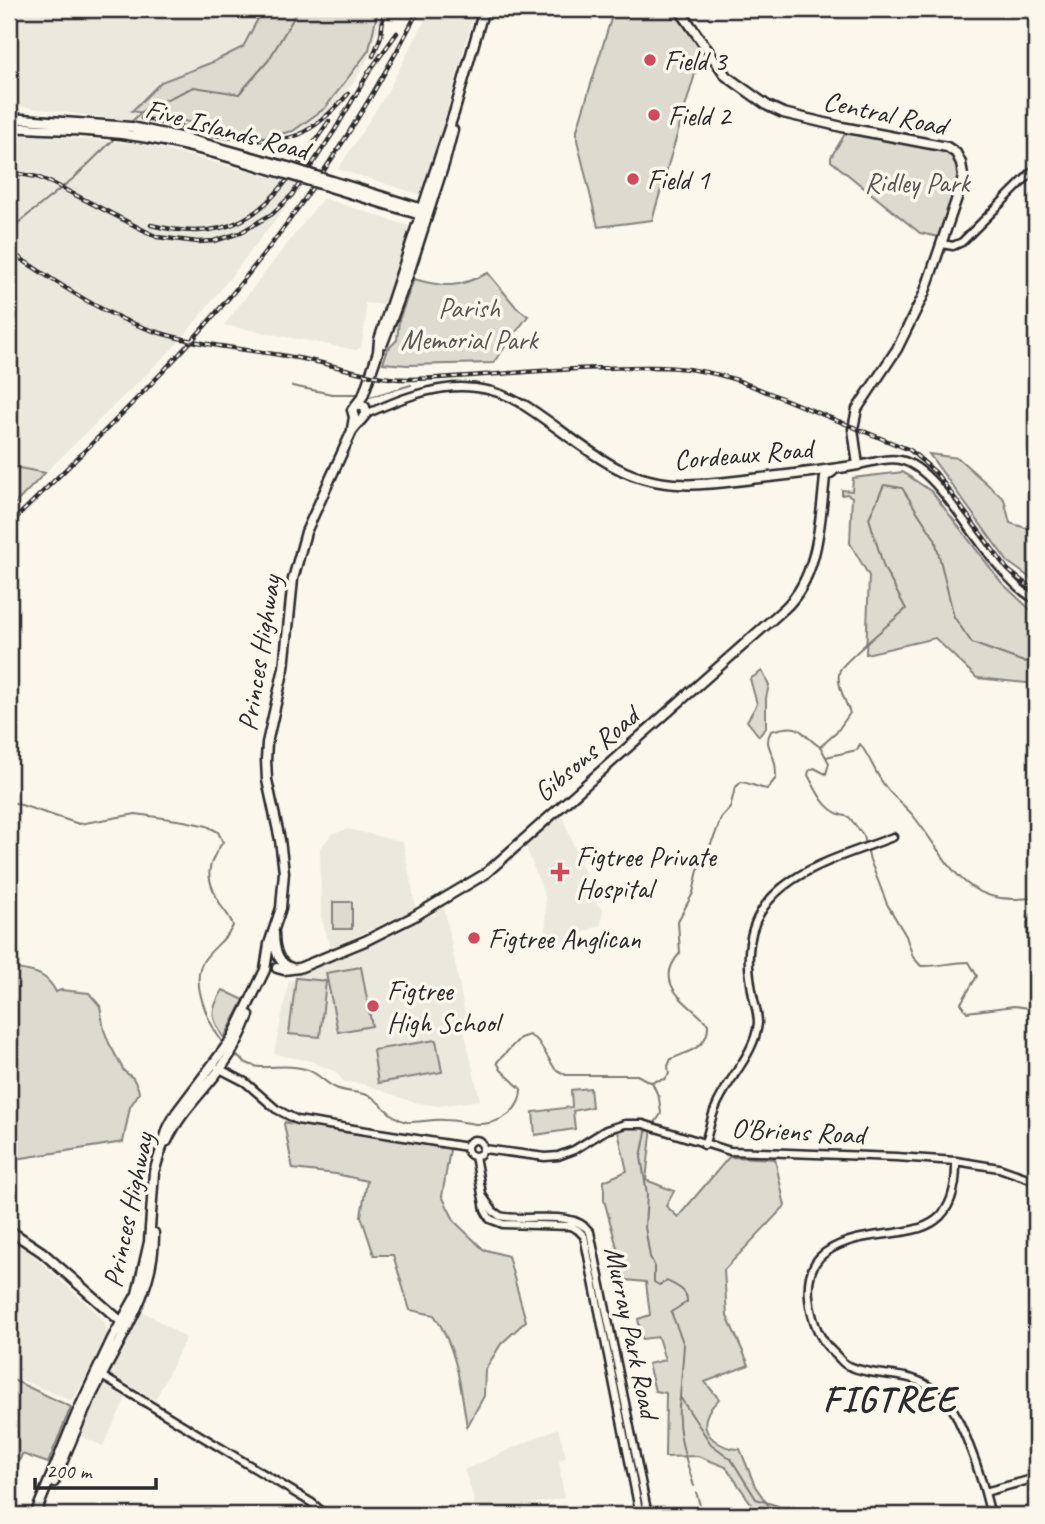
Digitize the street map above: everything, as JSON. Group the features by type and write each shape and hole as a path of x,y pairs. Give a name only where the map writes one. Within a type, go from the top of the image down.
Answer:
{"main road":[{"name":"Princes Highway","path":"38,1515 71,1427 145,1289 152,1262 158,1175 165,1147 180,1119 234,1042 273,962 274,933 283,898 284,872 267,780 267,743 282,675 293,579 299,551 361,409 454,122 454,113 484,9"},
{"name":"Central Road","path":"678,9 726,76 777,111 842,127 941,144 956,153 961,163 963,176 924,294 901,341 859,404 853,429 858,465"},
{"name":"Five Islands Road","path":"9,118 128,131 287,170 425,213"},
{"name":"Five Islands Road","path":"9,127 114,129"},
{"name":"Princes Highway","path":"392,313 416,230 425,213 428,191 439,169"},
{"path":"416,230 413,218 405,206 419,201 428,191"},
{"name":"Cordeaux Road","path":"524,405 601,459 653,482 702,485 858,465"},
{"name":"Gibsons Road","path":"273,962 295,969 380,934 430,908 485,874 790,603 806,577 822,511 826,474 846,467"},
{"name":"Gibsons Road","path":"818,471 823,494"},
{"name":"Princes Highway","path":"99,1374 112,1339 123,1327 137,1294 144,1268 159,1149 176,1113 217,1067"},
{"path":"9,1230 42,1252 123,1327"},
{"path":"22,1239 109,1319 123,1327"},
{"path":"98,1301 114,1311 122,1310 144,1268"},
{"path":"109,1319 112,1324 112,1339"}],"street":[{"path":"942,244 953,246 962,242 1036,168"},
{"name":"Cordeaux Road","path":"361,409 378,409 428,391 461,386 495,391 524,405"},
{"name":"Cordeaux Road","path":"858,465 897,459 920,469 1007,579 1036,600"},
{"path":"704,1145 714,1110 745,1056 758,1025 749,971 750,944 762,910 788,882 893,837"},
{"name":"O'Briens Road","path":"217,1067 245,1082 279,1111 297,1120 467,1147 471,1141 476,1140 481,1142 484,1149 545,1157 558,1156 575,1150 606,1130 633,1124 652,1125 704,1145 730,1151 956,1161 999,1168 1036,1181"},
{"path":"467,1147 469,1153 474,1156 484,1149"},
{"name":"Murray Park Road","path":"474,1156 484,1198 493,1211 505,1217 572,1220 583,1225 648,1515"},
{"path":"956,1161 957,1184 951,1203 935,1221 917,1230 851,1240 824,1253 814,1268 808,1290 814,1322 824,1343 847,1366 907,1376 933,1389 955,1412 991,1515"},
{"name":"Murray Park Road","path":"587,1234 640,1515"},
{"path":"99,1374 319,1507 326,1515"},
{"path":"985,1492 1036,1478"},
{"path":"305,1500 321,1515"}],"shaded area":[{"path":"9,9 384,9 368,59 354,82 331,108 307,127 274,139 9,105"},
{"path":"431,9 475,9 434,159 421,195 338,169 385,96"},
{"path":"9,133 142,144 303,185 180,341 45,473 9,466"},
{"path":"323,198 409,226 388,300 385,305 365,303 366,318 361,348 356,350 224,325"},
{"name":"Figtree Private Hospital","path":"561,814 598,905 603,909 601,925 547,948 545,897 526,847"},
{"path":"348,829 403,842 416,908 331,948 321,917 320,848 332,834"},
{"name":"Figtree High School","path":"444,906 466,1020 462,1021 480,1100 439,1106 413,1102 363,1084 344,1082 336,1072 310,1061 274,1054 289,980 293,981 295,976 398,933 430,915 435,916 436,911"},
{"path":"9,1238 23,1246 105,1323 108,1335 73,1401 9,1375"},
{"path":"141,1310 186,1338 155,1400 106,1372"},
{"path":"105,1385 126,1398 103,1446 78,1435 101,1386"},
{"path":"558,1428 566,1457 559,1460 564,1498 476,1515 464,1470"}],"green space":[{"path":"263,9 378,9 369,50 325,108 293,131 265,137 132,111 161,82 243,47"},
{"path":"614,9 672,9 702,50 652,220 598,227 577,140 577,130"},
{"name":"Ridley Park","path":"849,132 940,147 954,155 961,169 939,237 920,233 831,161 845,134"},
{"name":"Parish Memorial Park","path":"488,273 516,307 528,316 493,363 383,363 388,349 397,340 399,320 414,279 451,285 468,282"},
{"path":"929,454 958,458 1004,499 1010,523 1036,531 1036,582 1008,562"},
{"path":"9,466 45,473 9,510"},
{"path":"903,472 932,492 1002,583 1036,615 1036,684 977,678 935,638 866,654 869,576 850,543 852,497 842,495 842,490 852,491 853,478"},
{"path":"762,671 769,685 766,728 759,736 747,721 757,704 750,679"},
{"path":"333,902 352,902 352,929 333,929"},
{"path":"1036,905 1036,984 1030,980 1027,923"},
{"path":"361,967 372,1026 338,1032 326,973"},
{"path":"17,969 40,975 49,981 56,992 61,990 89,993 100,1006 109,1043 124,1071 133,1078 139,1093 130,1107 123,1142 9,1160 9,972"},
{"path":"296,978 326,981 320,1037 289,1034"},
{"path":"223,990 244,1000 224,1038 213,1014"},
{"path":"436,1040 442,1072 378,1083 373,1050"},
{"path":"590,1088 592,1107 573,1111 575,1129 535,1135 533,1112 572,1107 571,1090"},
{"path":"297,1120 451,1144 442,1196 455,1222 483,1249 508,1256 526,1321 501,1344 485,1370 484,1396 467,1427 457,1369 442,1328 434,1315 410,1310 393,1255 374,1255 361,1216 367,1181 293,1169 284,1124"},
{"path":"652,1126 646,1180 674,1191 666,1206 678,1217 729,1157 775,1159 785,1206 724,1270 727,1316 749,1365 705,1382 719,1399 705,1421 713,1439 740,1449 755,1486 775,1515 759,1515 726,1467 698,1456 665,1457 666,1393 655,1391 648,1364 665,1360 658,1337 642,1339 638,1319 650,1315 646,1282 626,1280 604,1200 604,1181 627,1171 617,1127"},
{"path":"9,1378 71,1407 48,1463 22,1454 9,1490"}],"waterway":[{"path":"129,124 145,109 194,87 239,94 268,61 299,9"},
{"path":"9,237 18,223 75,177 115,138"},
{"path":"370,397 411,385"},
{"path":"292,386 332,394 357,394"},
{"path":"235,1054 243,1061 260,1067 285,1066 310,1070 336,1088 372,1097 392,1115 407,1122 452,1120 484,1124 507,1116 517,1104 521,1089 501,1070 497,1062 520,1038 529,1035 538,1041 555,1069 566,1075 637,1075 650,1082 665,1079 669,1074 671,1059 697,1048 707,1032 708,1024 676,993 669,975 672,964 680,953 678,921 693,893 698,870 721,818 730,808 735,788 741,782 767,789 776,778 775,764 768,743 771,731 795,728 820,747 836,733 850,713 840,686 840,670 906,609 884,568 869,518 884,485 902,488 935,539 954,617 972,643 1024,662 1036,660"},
{"path":"826,757 857,750 860,744 888,790 911,814 962,879 976,890 992,896 1012,899 1036,897"},
{"path":"821,748 829,763 826,774 814,768 808,775 828,807 849,817 864,836 887,904 906,936 913,957 921,966 969,962 977,976 961,1003 967,1012 1014,1006 1036,1009"},
{"path":"9,801 79,824 136,814 207,826 218,832 223,842 210,867 210,881 233,926 204,960 199,980 207,1014 223,1043"},
{"path":"652,1082 659,1098 661,1114 654,1124"},
{"path":"650,1128 646,1132 641,1157 647,1194 645,1227 654,1265 654,1282 659,1285 667,1281 681,1289 687,1298 687,1302 671,1312 684,1345 680,1397 711,1444 731,1459 756,1499 778,1506 788,1515"},
{"path":"680,1398 680,1431 694,1486"},
{"path":"696,1492 703,1515"}],"railway":[{"path":"373,56 381,36 384,9"},
{"path":"9,525 173,361 259,261 346,138 419,9"},
{"path":"368,73 397,33"},
{"path":"9,172 37,177 54,184 157,237 198,242 214,241 240,233 272,214 292,195 372,67"},
{"path":"142,118 221,136 281,139 298,135 312,127 348,94"},
{"path":"151,225 186,231 214,229 239,222 259,209 277,192 329,121"},
{"path":"9,251 99,307 157,332 213,345 308,360 372,375 411,379 657,367 688,369 737,380 910,450 936,473 1008,570 1036,592"}],"place":[{"name":"Field 3","path":"650,60"},
{"name":"Field 2","path":"654,115"},
{"name":"Field 1","path":"633,179"},
{"name":"Figtree Private Hospital","path":"560,872"},
{"name":"Figtree Anglican","path":"474,938"},
{"name":"Figtree High School","path":"373,1006"}],"district":[{"name":"FIGTREE","path":"890,1399"}]}
